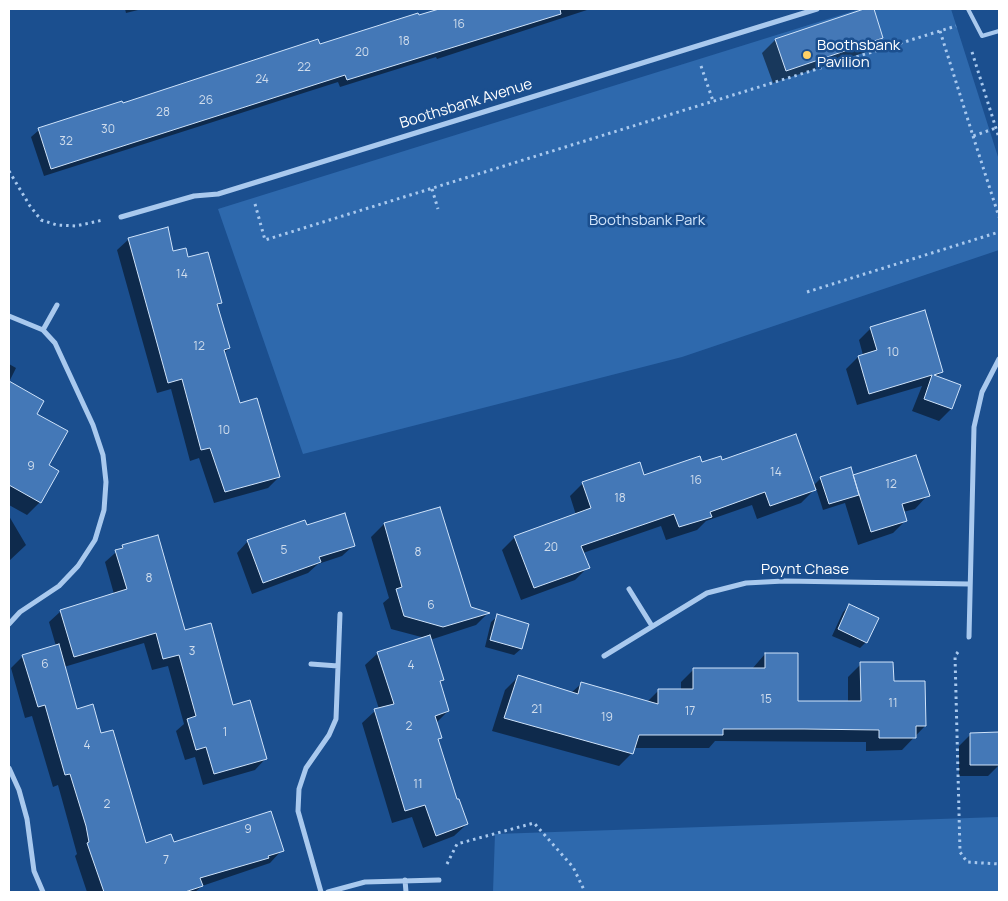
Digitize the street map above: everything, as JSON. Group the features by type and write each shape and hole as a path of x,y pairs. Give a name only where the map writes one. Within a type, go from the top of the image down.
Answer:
{"street":[{"name":"Boothsbank Avenue","path":"120,217 194,196 218,194 817,9"},
{"path":"43,330 57,305"},
{"path":"9,316 43,330 55,343 93,425 103,454 106,482 104,510 95,540 78,566 59,586 20,612 9,624"},
{"path":"969,637 974,427 982,392 999,359"},
{"name":"Poynt Chase","path":"604,656 706,593 746,583 784,580 969,584"},
{"path":"629,589 652,626"},
{"path":"321,892 298,811 299,788 306,768 329,735 336,719 340,614"},
{"path":"311,664 338,666"},
{"path":"9,768 23,804 34,871 43,892"},
{"path":"405,880 406,892"},
{"path":"328,892 365,882 439,880"}],"lane":[{"path":"968,9 982,36 999,31"}],"path":[{"path":"249,184 265,240 963,24"},
{"path":"940,31 999,217"},
{"path":"969,43 999,138"},
{"path":"695,46 713,101"},
{"path":"973,136 996,128"},
{"path":"9,171 30,206 41,220 57,225 76,226 120,217"},
{"path":"432,189 438,209"},
{"path":"807,292 999,232"},
{"path":"969,637 955,656 960,852 967,862 999,864"},
{"path":"439,880 457,844 534,823 573,866 585,892"}],"green space":[{"name":"Boothsbank Park","path":"860,9 951,9 999,160 999,250 682,357 303,454 218,209"},
{"path":"999,817 999,892 493,892 495,834"}],"building":[{"path":"439,9 560,9 561,14 347,80 345,75 51,169 38,128 122,101 123,103 318,39 320,44 418,13 419,15"},
{"name":"Boothsbank Pavilion","path":"864,9 874,9 883,38 786,71 775,39"},
{"path":"168,227 173,251 186,248 188,257 208,252 222,303 217,304 230,348 224,350 240,403 257,398 280,477 225,492 210,448 201,450 182,379 168,383 128,238"},
{"path":"925,310 943,372 934,375 961,385 952,409 924,399 932,375 869,394 858,356 877,350 870,327"},
{"path":"9,381 44,401 37,414 68,431 49,465 59,471 41,503 9,485"},
{"path":"796,434 816,490 770,506 765,492 710,512 712,517 679,527 674,514 581,546 590,568 534,588 514,536 591,508 582,482 640,462 644,475 700,456 702,462 721,456 722,460"},
{"path":"916,455 930,496 902,504 907,521 871,532 853,475"},
{"path":"851,467 859,495 829,504 820,477"},
{"path":"440,507 471,607 490,613 443,627 404,616 396,589 402,587 384,523"},
{"path":"345,513 355,546 319,557 321,562 263,583 247,540 305,520 307,525"},
{"path":"158,535 185,630 211,623 233,705 250,700 267,759 214,774 206,747 196,750 187,719 196,716 179,655 163,659 156,633 74,657 60,610 127,589 115,550 123,548 122,545"},
{"path":"849,604 879,618 867,643 838,629"},
{"path":"497,614 529,624 522,649 490,640"},
{"path":"430,635 444,680 440,681 449,711 435,716 442,738 438,739 457,799 459,799 468,824 436,836 425,805 405,811 374,709 394,704 377,652"},
{"path":"59,644 77,709 93,704 101,733 113,730 146,843 171,834 174,842 271,811 284,851 268,856 269,858 200,878 203,886 185,892 104,892 87,843 89,842 86,826 70,774 65,775 45,705 38,707 22,655"},
{"path":"765,653 798,653 798,701 861,701 860,662 893,662 894,681 925,681 926,726 916,726 916,738 879,738 879,730 804,729 723,729 723,735 639,735 633,754 504,718 518,675 578,694 581,682 658,704 658,689 693,689 693,668 765,668"},
{"path":"999,732 999,765 970,765 970,733"}],"place":[{"name":"Boothsbank Pavilion","path":"807,55"}]}
